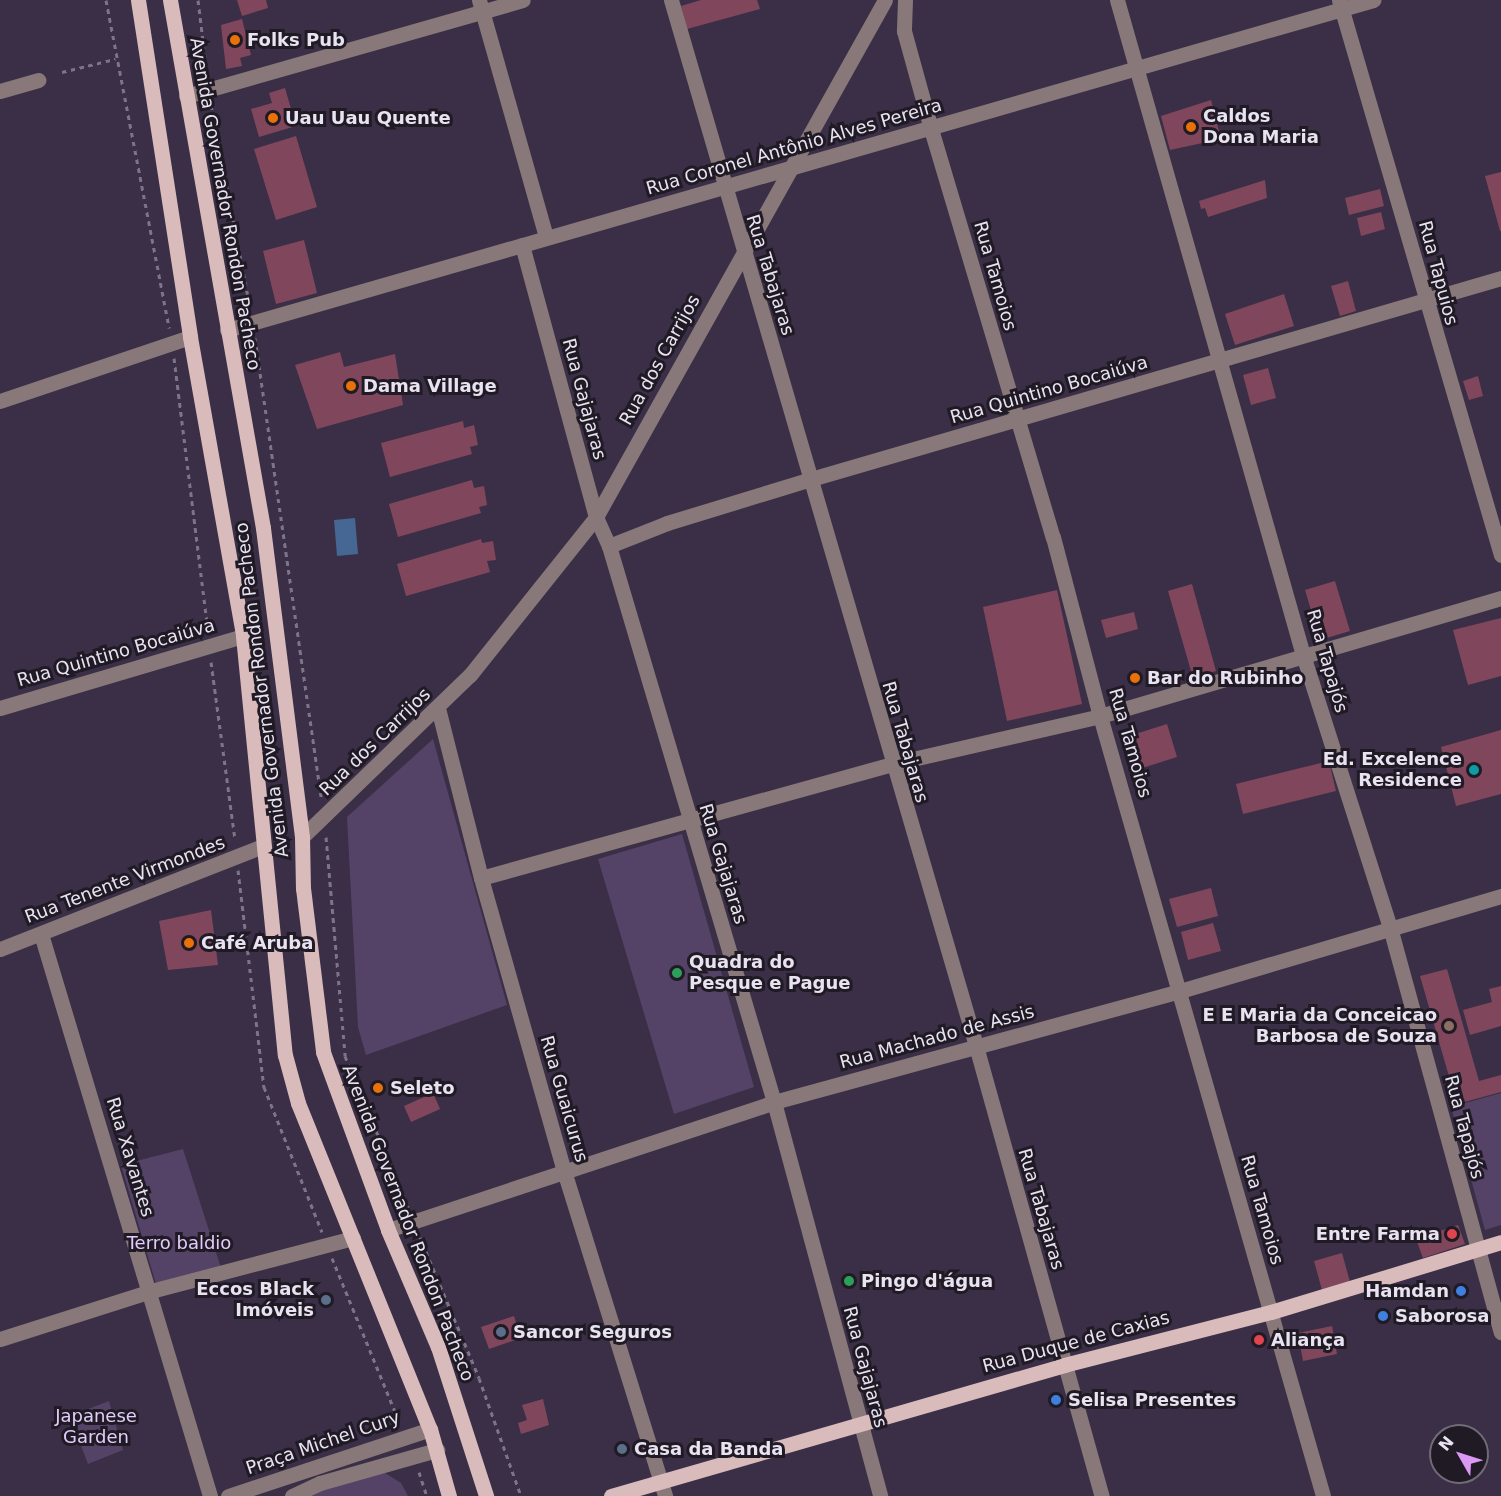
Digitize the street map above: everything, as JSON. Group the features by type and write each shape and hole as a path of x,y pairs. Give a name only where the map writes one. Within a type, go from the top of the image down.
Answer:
{"main road":[{"name":"Avenida Governador Rondon Pacheco","path":"138,0 190,337 243,636 263,846 288,1069 430,1429 449,1496"},
{"name":"Avenida Governador Rondon Pacheco","path":"170,0 226,330 263,528 302,837 303,888 323,1052 388,1230 438,1347 486,1496"},
{"name":"Rua Duque de Caxias","path":"611,1496 663,1489 859,1422 1064,1365 1270,1312 1501,1242"}],"street":[{"path":"186,96 481,6 523,0"},
{"name":"Rua Tabajaras","path":"670,0 723,188 811,479 891,764 976,1046 1102,1496"},
{"name":"Rua dos Carrijos","path":"302,837 324,819 470,675 596,517 885,0"},
{"name":"Rua Tamoios","path":"905,0 904,31 1016,420 1056,547 1100,716 1323,1496"},
{"name":"Rua Tapajós","path":"1117,0 1303,655 1391,931 1476,1248 1501,1332"},
{"name":"Rua Coronel Antônio Alves Pereira","path":"226,330 546,237 932,129 1340,5 1373,0"},
{"name":"Rua Tapuios","path":"1340,5 1501,555"},
{"path":"481,6 546,237"},
{"path":"0,91 38,80"},
{"name":"Rua Gajajaras","path":"522,245 596,517 609,546 774,1102 880,1496"},
{"name":"Rua Quintino Bocaiúva","path":"609,546 667,523 811,479 1426,303 1501,278"},
{"path":"0,401 190,337"},
{"path":"481,878 690,822 891,764 1100,716 1501,598"},
{"name":"Rua Quintino Bocaiúva","path":"0,708 243,636"},
{"name":"Rua Guaicurus","path":"438,708 481,878 564,1171 663,1489"},
{"name":"Rua Tenente Virmondes","path":"0,949 263,846"},
{"name":"Rua Machado de Assis","path":"388,1230 774,1102 1180,991 1391,931 1501,896"},
{"name":"Rua Xavantes","path":"41,934 151,1291 210,1496"},
{"path":"0,1338 151,1291 353,1238"},
{"name":"Praça Michel Cury","path":"228,1496 430,1429"},
{"name":"Praça Michel Cury","path":"292,1496 320,1483 437,1450"}],"path":[{"path":"106,0 115,59 172,343 264,1087 404,1436"},
{"path":"198,0 209,90 228,210 253,322 324,819 345,1056 479,1378 521,1496"},
{"path":"62,72 115,59"},
{"path":"414,1456 427,1496"}],"green space":[{"path":"433,739 507,1005 366,1055 358,1027 347,817"},
{"name":"Quadra do Pesque e Pague","path":"682,834 754,1087 674,1114 598,859"},
{"path":"1501,1093 1501,1225 1485,1230 1451,1107"},
{"name":"Terro baldio","path":"183,1149 221,1268 156,1284 121,1165"},
{"name":"Japanese Garden","path":"109,1401 123,1450 88,1464 70,1416"},
{"path":"385,1473 401,1483 408,1496 298,1496 364,1475"}],"water":[{"path":"355,518 358,554 337,556 334,520"}],"building":[{"path":"237,0 266,0 268,8 242,16"},
{"path":"701,0 757,0 760,9 687,29 681,6"},
{"name":"Folks Pub","path":"242,19 251,55 240,58 242,66 226,69 221,25"},
{"name":"Uau Uau Quente","path":"285,88 296,126 259,137 251,109 272,103 269,93"},
{"name":"Caldos Dona Maria","path":"1211,100 1221,139 1170,150 1161,116"},
{"path":"296,136 317,207 276,220 254,149"},
{"path":"1501,172 1501,231 1500,231 1485,176"},
{"path":"1265,180 1267,198 1208,217 1205,208 1201,209 1199,201"},
{"path":"1380,189 1384,206 1349,215 1345,198"},
{"path":"1381,212 1385,229 1361,236 1357,218"},
{"path":"304,240 317,293 276,304 263,251"},
{"path":"1348,281 1356,311 1340,316 1331,286"},
{"path":"1284,294 1294,326 1235,345 1225,314"},
{"name":"Dama Village","path":"340,352 344,367 395,354 403,405 317,429 295,365"},
{"path":"1268,368 1276,398 1251,405 1243,375"},
{"path":"1478,376 1483,396 1469,400 1463,381"},
{"path":"463,421 464,428 474,425 478,445 470,447 472,454 390,477 381,443"},
{"path":"472,480 474,488 484,486 487,505 479,507 481,513 398,537 389,504"},
{"path":"481,539 482,543 493,541 496,560 487,561 490,572 406,596 397,564"},
{"path":"1335,581 1350,631 1320,640 1305,590"},
{"path":"1192,584 1216,671 1193,678 1168,591"},
{"path":"1057,590 1082,704 1007,721 983,607"},
{"path":"1134,612 1138,629 1106,638 1101,620"},
{"path":"1501,618 1501,676 1468,685 1453,630"},
{"path":"1167,724 1177,757 1136,770 1126,737"},
{"name":"Ed. Excelence Residence","path":"1501,730 1501,794 1456,806 1441,747"},
{"path":"1329,761 1336,791 1243,814 1236,784"},
{"path":"1211,888 1218,916 1177,927 1169,899"},
{"name":"Café Aruba","path":"211,910 218,965 168,970 159,921"},
{"path":"1213,923 1221,951 1188,960 1181,932"},
{"name":"E E Maria da Conceicao Barbosa de Souza","path":"1447,969 1479,1081 1501,1075 1501,1092 1457,1104 1420,976"},
{"name":"E E Maria da Conceicao Barbosa de Souza","path":"1501,986 1501,1026 1470,1035 1463,1010 1492,1002 1489,989"},
{"path":"433,1093 440,1109 411,1122 404,1106"},
{"path":"1458,1225 1465,1244 1423,1258 1416,1239"},
{"path":"1342,1253 1350,1282 1322,1290 1314,1261"},
{"name":"Sancor Seguros","path":"514,1316 521,1338 489,1349 481,1327"},
{"path":"1332,1326 1337,1354 1303,1361 1298,1333"},
{"path":"543,1399 549,1425 521,1434 518,1423 527,1420 522,1405"}],"place":[{"name":"Folks Pub","path":"235,40"},
{"name":"Uau Uau Quente","path":"273,118"},
{"name":"Caldos Dona Maria","path":"1191,127"},
{"name":"Dama Village","path":"351,386"},
{"name":"Bar do Rubinho","path":"1135,678"},
{"name":"Ed. Excelence Residence","path":"1474,770"},
{"name":"Café Aruba","path":"189,943"},
{"name":"Quadra do Pesque e Pague","path":"677,973"},
{"name":"E E Maria da Conceicao Barbosa de Souza","path":"1449,1026"},
{"name":"Seleto","path":"378,1088"},
{"name":"Entre Farma","path":"1452,1234"},
{"name":"Pingo d'água","path":"849,1281"},
{"name":"Hamdan","path":"1461,1291"},
{"name":"Eccos Black Imóveis","path":"326,1300"},
{"name":"Saborosa","path":"1383,1316"},
{"name":"Sancor Seguros","path":"501,1332"},
{"name":"Aliança","path":"1259,1340"},
{"name":"Selisa Presentes","path":"1056,1400"},
{"name":"Casa da Banda","path":"622,1449"}]}
